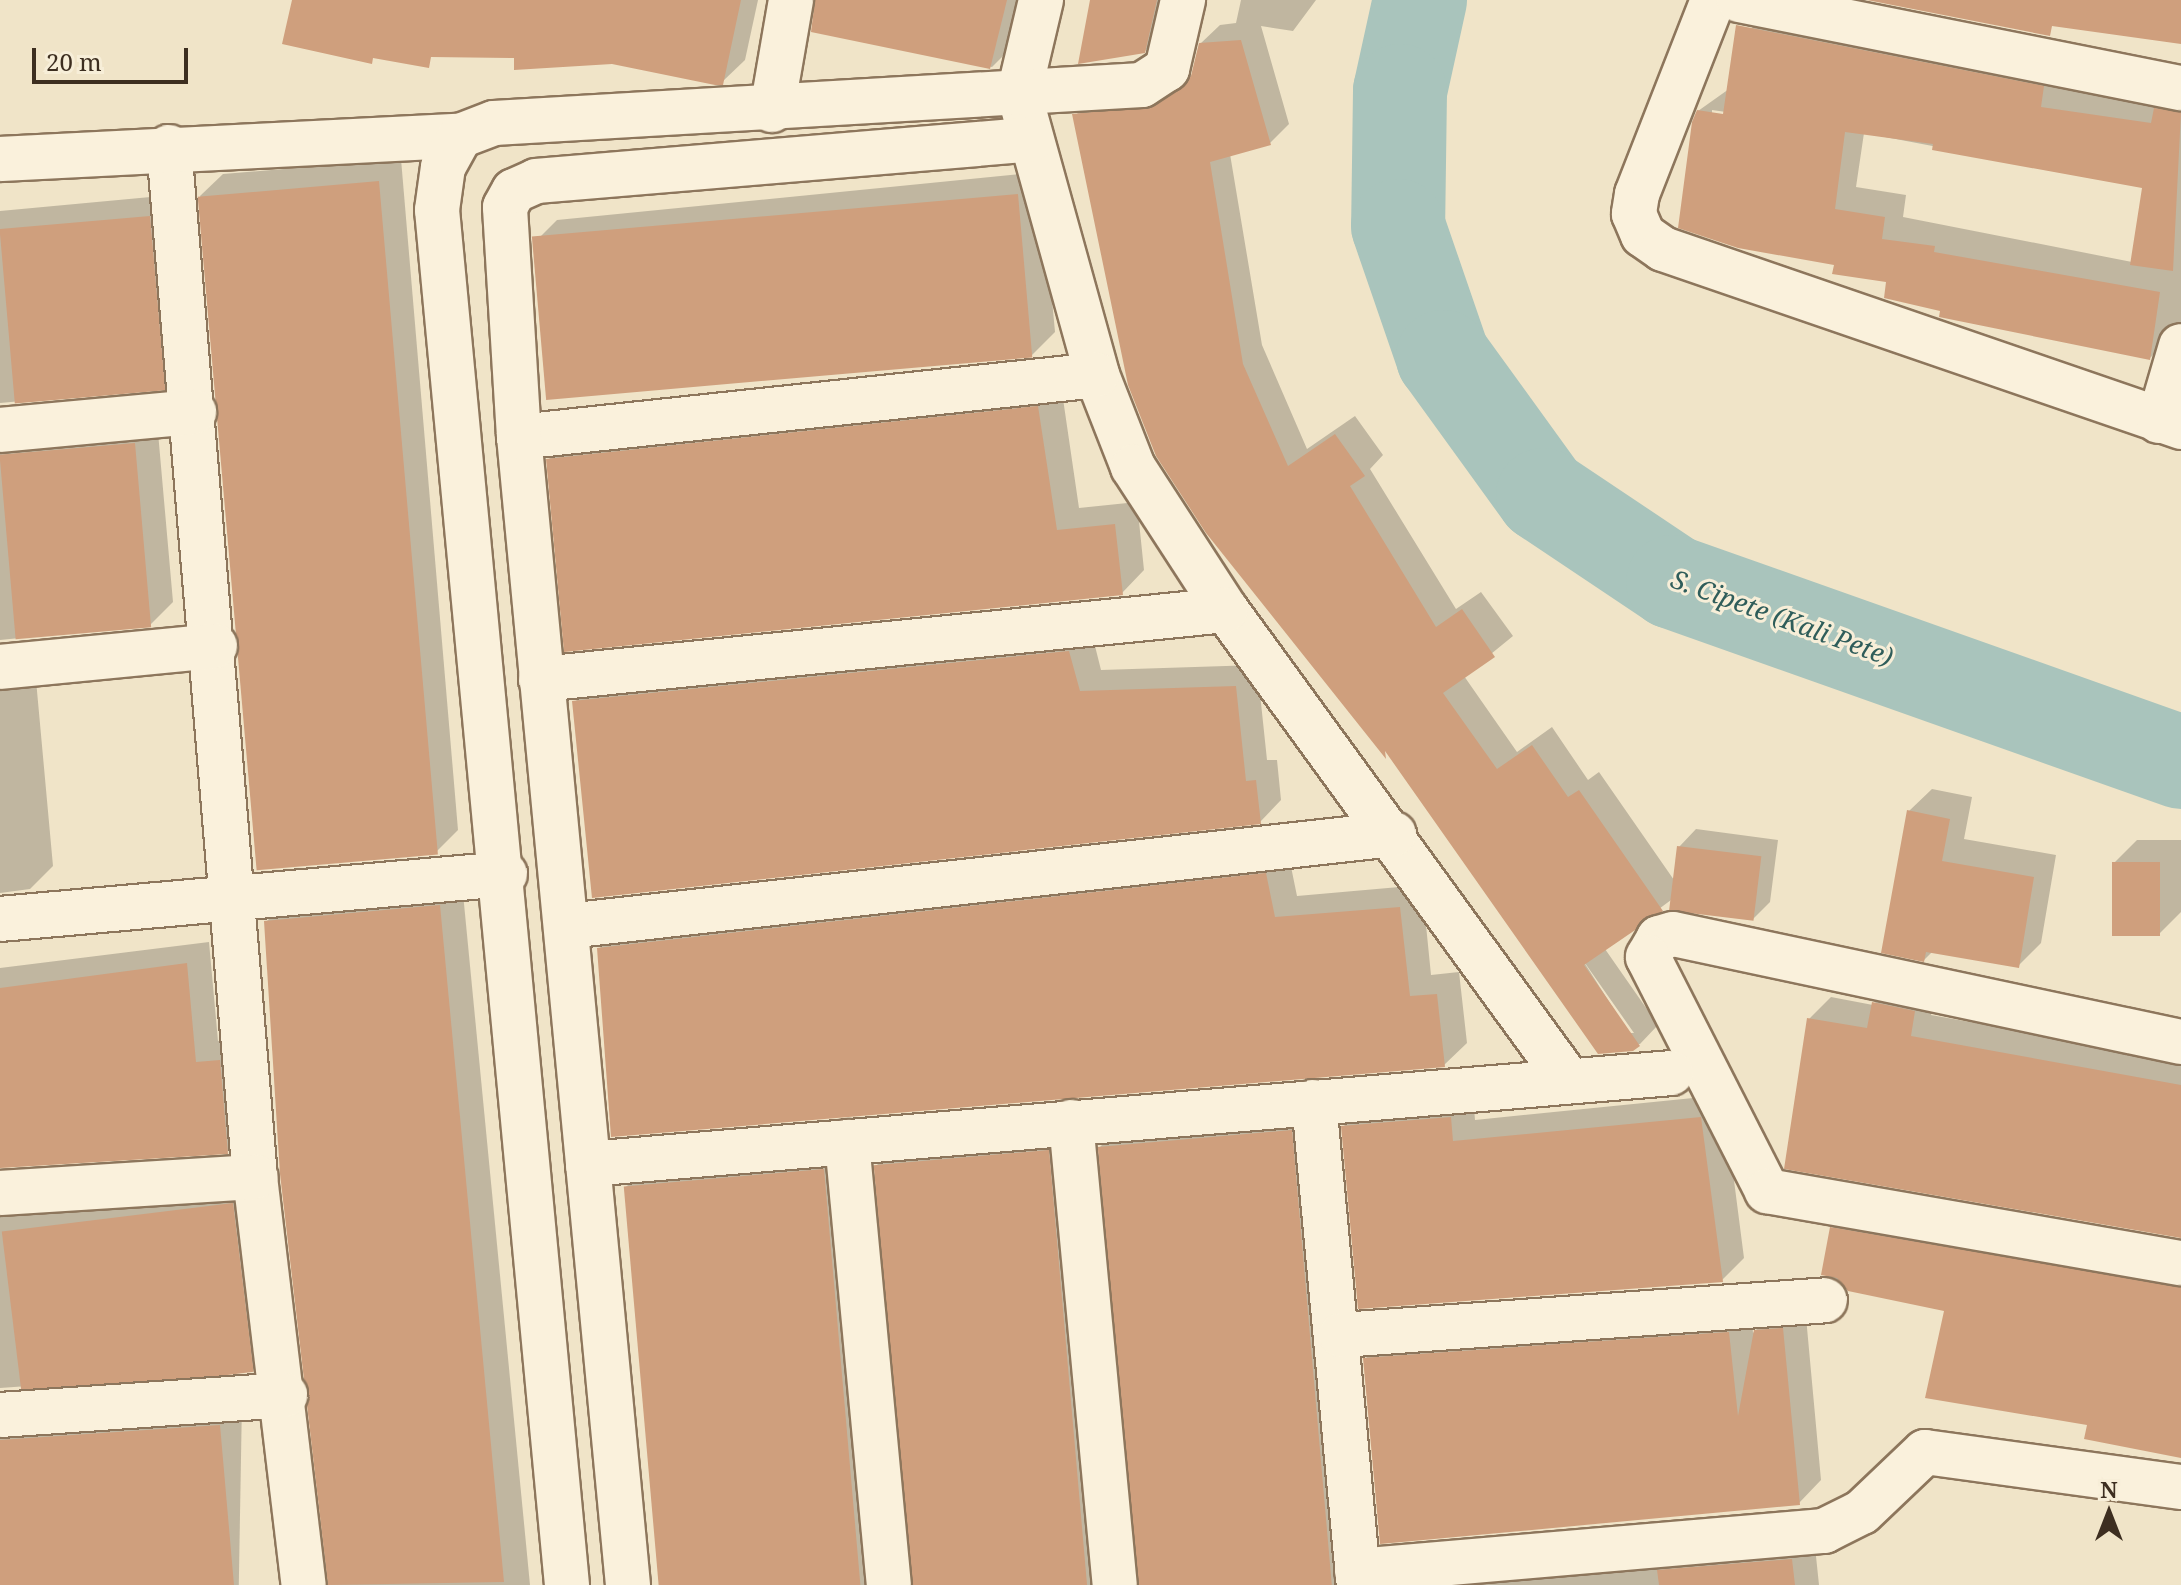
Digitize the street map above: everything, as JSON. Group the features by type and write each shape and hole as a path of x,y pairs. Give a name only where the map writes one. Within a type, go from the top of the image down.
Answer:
{"street":[{"path":"772,110 791,0"},
{"path":"1041,0 1019,93 1097,375 1133,467 1226,610 1394,834 1566,1077"},
{"path":"0,159 169,147 460,136 494,123 772,110 1019,93 1157,79 1173,54 1183,0"},
{"path":"1713,0 1637,194 1634,214 1643,235 1663,249 2170,424 2181,346"},
{"path":"1739,0 2181,88"},
{"path":"460,136 443,167 437,210 505,874 567,1585"},
{"path":"628,1585 502,236 514,191 536,181 1031,139"},
{"path":"169,147 215,646 255,1177 285,1395 304,1585"},
{"path":"519,437 1097,375"},
{"path":"0,430 194,412"},
{"path":"541,679 1226,610"},
{"path":"0,667 215,646"},
{"path":"567,926 1394,834"},
{"path":"0,919 505,874"},
{"path":"2181,1042 1673,934 1659,938 1648,957 1767,1191 2181,1263"},
{"path":"588,1164 1314,1102 1566,1077 1671,1073"},
{"path":"1314,1102 1341,1335 1358,1578 1824,1531 1855,1518 1925,1452 2181,1487"},
{"path":"1071,1122 1115,1585"},
{"path":"847,1142 889,1585"},
{"path":"0,1193 255,1177"},
{"path":"1341,1335 1825,1300"},
{"path":"0,1415 285,1395"}],"building":[{"path":"292,0 741,0 723,85 715,85 612,64 514,70 514,58 431,57 429,68 373,58 372,64 282,44"},
{"path":"815,0 1007,0 990,69 811,32"},
{"path":"1090,0 1157,0 1145,53 1078,64"},
{"path":"1867,0 2181,0 2181,44 2052,26 2050,36"},
{"path":"1736,25 2044,86 2041,107 2151,123 2154,108 2181,112 2173,271 2130,265 2142,188 1932,150 1933,144 1845,132 1835,209 1885,217 1882,239 1935,246 1934,252 2160,292 2150,360 1939,317 1940,311 1884,298 1886,282 1832,274 1834,265 1738,248 1678,228 1692,122 1697,110 1723,114"},
{"path":"1241,40 1271,145 1210,162 1243,364 1288,466 1335,434 1365,476 1350,486 1436,627 1462,609 1495,657 1443,693 1497,769 1532,745 1568,797 1579,790 1663,911 1584,965 1640,1046 1633,1051 1598,1054 1385,751 1386,759 1206,533 1156,456 1128,385 1072,114 1155,106 1191,76 1199,43"},
{"path":"379,181 438,854 257,870 198,197"},
{"path":"1018,194 1032,357 546,400 532,237"},
{"path":"150,216 165,390 15,403 0,229"},
{"path":"1038,406 1057,530 1115,524 1123,595 564,652 546,459"},
{"path":"135,443 151,627 16,639 0,455"},
{"path":"1069,651 1080,691 1236,686 1246,781 1256,780 1261,824 592,898 572,701"},
{"path":"1907,810 1950,819 1942,861 2034,877 2019,968 1926,952 1924,962 1881,953"},
{"path":"1677,846 1761,856 1753,921 1669,911"},
{"path":"2112,862 2160,862 2160,936 2112,936"},
{"path":"1266,873 1275,917 1400,907 1410,996 1437,994 1445,1067 611,1137 597,948"},
{"path":"440,905 504,1582 328,1585 280,1174 264,921"},
{"path":"187,963 196,1062 220,1060 228,1154 0,1168 0,988"},
{"path":"1872,1002 1915,1011 1911,1036 2181,1085 2181,1238 1784,1169 1807,1018 1867,1028"},
{"path":"1451,1117 1453,1141 1701,1117 1723,1282 1358,1309 1341,1126"},
{"path":"1292,1130 1332,1585 1136,1585 1098,1147"},
{"path":"1049,1150 1087,1585 910,1585 874,1165"},
{"path":"824,1169 860,1585 659,1585 624,1187"},
{"path":"233,1203 254,1372 22,1400 2,1231"},
{"path":"1830,1227 2181,1287 2181,1458 2084,1439 2087,1425 1925,1398 1944,1311 1848,1291 1837,1278 1821,1275"},
{"path":"1783,1328 1800,1505 1380,1544 1363,1358 1729,1332 1738,1416 1754,1330"},
{"path":"220,1425 234,1585 0,1585 0,1440"},
{"path":"1792,1559 1795,1585 1659,1585 1657,1570"}],"waterway":[{"name":"S. Cipete (Kali Pete)","path":"1420,0 1400,91 1398,226 1443,357 1543,495 1673,582 2181,762"}]}
